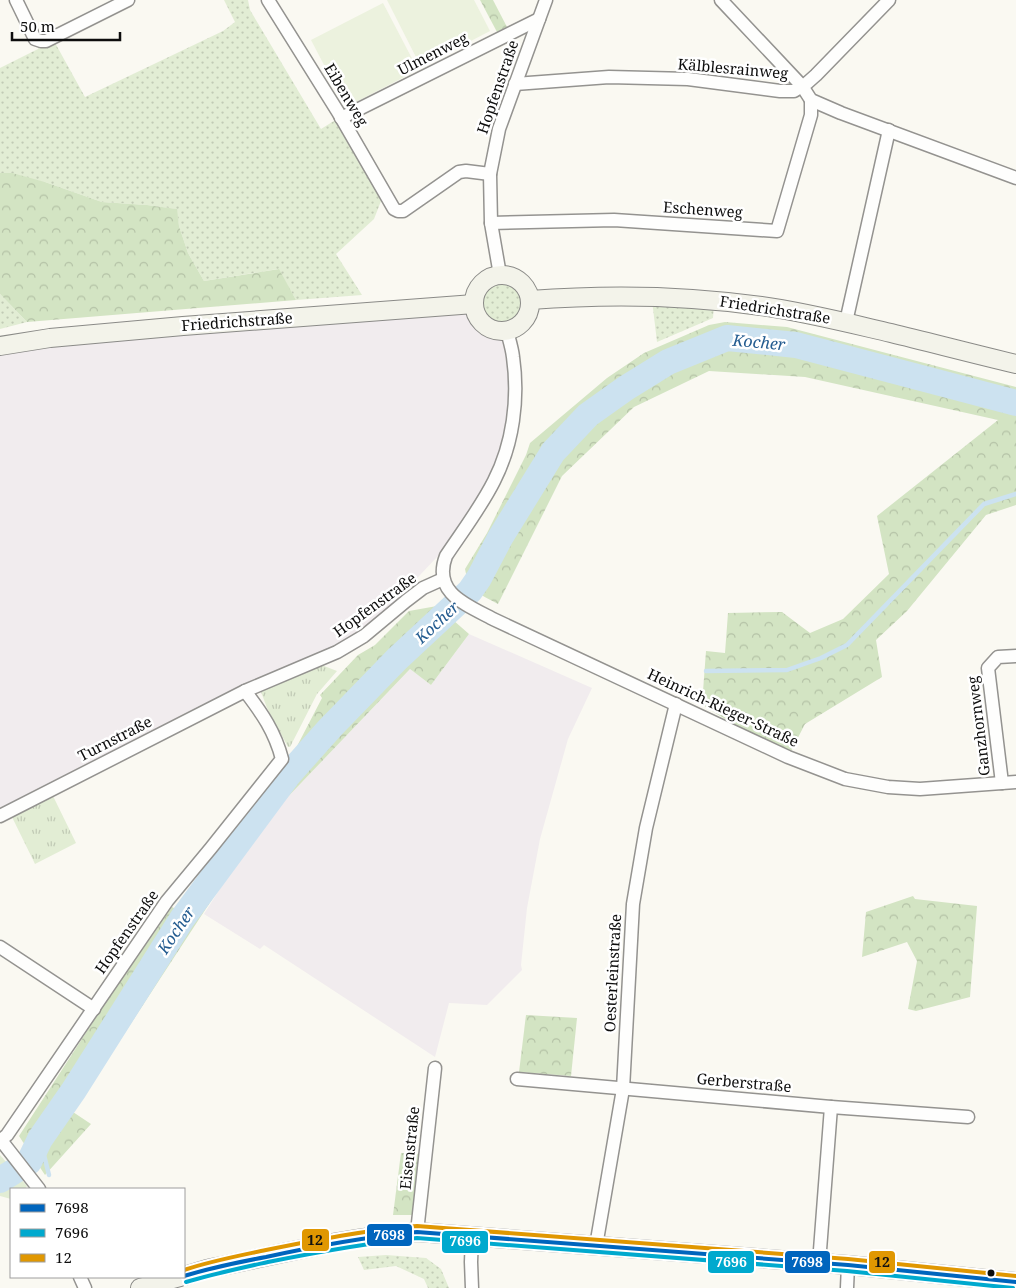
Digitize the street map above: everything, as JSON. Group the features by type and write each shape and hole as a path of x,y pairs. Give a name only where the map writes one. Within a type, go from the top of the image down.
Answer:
{"main road":[{"path":"500,275 512,277 522,284 530,300 530,307 526,318 518,326 508,330 493,330 484,324 477,315 474,304 476,294 481,285 489,278 500,275"},
{"name":"Friedrichstraße","path":"530,300 600,296 716,300 804,313 1016,364"},
{"name":"Friedrichstraße","path":"0,346 50,338 116,332 474,304"},
{"path":"185,1276 207,1269 353,1239 384,1234 417,1232 848,1265 1016,1282"},
{"path":"140,1288 176,1278"}],"street":[{"path":"16,0 36,39 41,41 46,41 128,0"},
{"name":"Eibenweg","path":"268,0 394,208 398,211 403,211 459,172 490,174"},
{"name":"Hopfenstraße","path":"500,275 491,223 490,174 499,129 546,0"},
{"path":"721,0 802,86 816,75 889,0"},
{"name":"Ulmenweg","path":"341,118 539,19"},
{"name":"Kälblesrainweg","path":"515,84 609,77 688,79 780,91 794,91 802,86 811,100"},
{"path":"811,100 1016,178"},
{"name":"Eschenweg","path":"491,223 614,220 777,232 811,115 811,100"},
{"path":"846,322 888,130"},
{"path":"443,579 442,571 446,556 494,481 508,445 515,406 513,357 508,330"},
{"name":"Hopfenstraße","path":"0,1139 8,1135 167,901 282,759 277,741 261,711 245,691 337,652 364,636 423,588 443,579"},
{"name":"Heinrich-Rieger-Straße","path":"443,579 451,594 493,619 788,757 845,779 888,787 920,789 1016,782"},
{"name":"Ganzhornweg","path":"1002,783 988,668 998,657 1016,656"},
{"name":"Turnstraße","path":"0,816 245,691"},
{"name":"Oesterleinstraße","path":"596,1246 623,1088 633,904 646,828 676,704"},
{"path":"0,947 94,1009"},
{"name":"Eisenstraße","path":"417,1232 435,1068"},
{"name":"Gerberstraße","path":"517,1079 831,1107 968,1117"},
{"path":"819,1263 831,1107"},
{"path":"0,1139 38,1188"},
{"path":"472,1236 472,1288"},
{"path":"848,1265 848,1288"}],"shaded area":[{"path":"474,304 489,328 507,331 512,429 482,502 437,557 387,610 337,652 0,812 0,346"},
{"path":"469,634 592,688 568,739 540,839 527,908 522,970 487,1005 449,1003 435,1057 264,945 260,949 204,914 260,826 410,669 431,685"}],"green space":[{"path":"224,0 248,0 250,10 321,129 337,119 383,196 374,219 336,254 362,295 296,300 278,269 204,281 188,253 179,226 176,209 102,202 45,182 0,173 0,68 38,49 40,45 54,41 85,97 223,31 235,22"},
{"path":"387,0 474,0 490,31 421,67"},
{"path":"480,0 493,0 507,27 497,32"},
{"path":"383,3 418,70 346,107 311,40"},
{"path":"0,173 12,173 45,182 102,202 177,209 179,226 188,253 204,281 279,269 296,300 27,322 0,294"},
{"path":"506,282 518,288 523,295 523,313 518,320 511,325 498,326 490,323 483,316 480,300 483,292 490,285"},
{"path":"0,294 27,322 0,329"},
{"path":"652,300 714,305 713,318 657,342"},
{"path":"725,322 787,327 1016,387 1016,505 986,515 907,611 876,640 882,677 805,724 788,757 702,705 706,651 725,653 728,613 782,612 810,633 843,619 889,574 877,516 998,420 805,377 709,371 634,407 562,476 498,604 472,587 465,569 487,533 526,455 530,443 607,378 644,353 709,325"},
{"path":"437,606 469,634 431,685 410,669 260,826 73,1112 91,1124 45,1175 19,1136 102,1008 172,907 191,917 231,858 305,764 294,752 322,698 320,695 358,655 375,645 409,611"},
{"path":"319,664 337,671 317,694 290,747 288,747 267,708 260,689"},
{"path":"53,796 76,843 35,864 12,817"},
{"path":"913,896 915,899 977,906 970,997 916,1011 908,1009 917,961 907,942 862,957 866,912"},
{"path":"526,1015 577,1018 571,1076 519,1072"},
{"path":"401,1153 421,1154 414,1215 393,1215"},
{"path":"0,1155 27,1186 26,1188 10,1188 10,1199 0,1196"},
{"path":"386,1255 426,1258 441,1269 449,1288 428,1288 424,1279 396,1266 364,1270 358,1257"}],"waterway":[{"name":"Kocher","path":"0,1180 29,1162 40,1139 74,1090 182,919 289,774 330,728 397,659 470,591 553,452 588,415 626,388 668,362 727,338 796,345 1016,403"},
{"path":"706,671 787,670 821,658 847,645 984,504 1016,494"},
{"path":"40,1139 49,1175"}],"transit line":[{"name":"12","path":"185,1270 225,1259 304,1243 360,1233 417,1226 848,1259 1016,1276"},
{"name":"7698","path":"185,1276 235,1263 322,1246 379,1236 417,1232 848,1265 1016,1282"},
{"name":"7696","path":"186,1282 268,1262 361,1245 417,1238 847,1271 1013,1288"}]}
